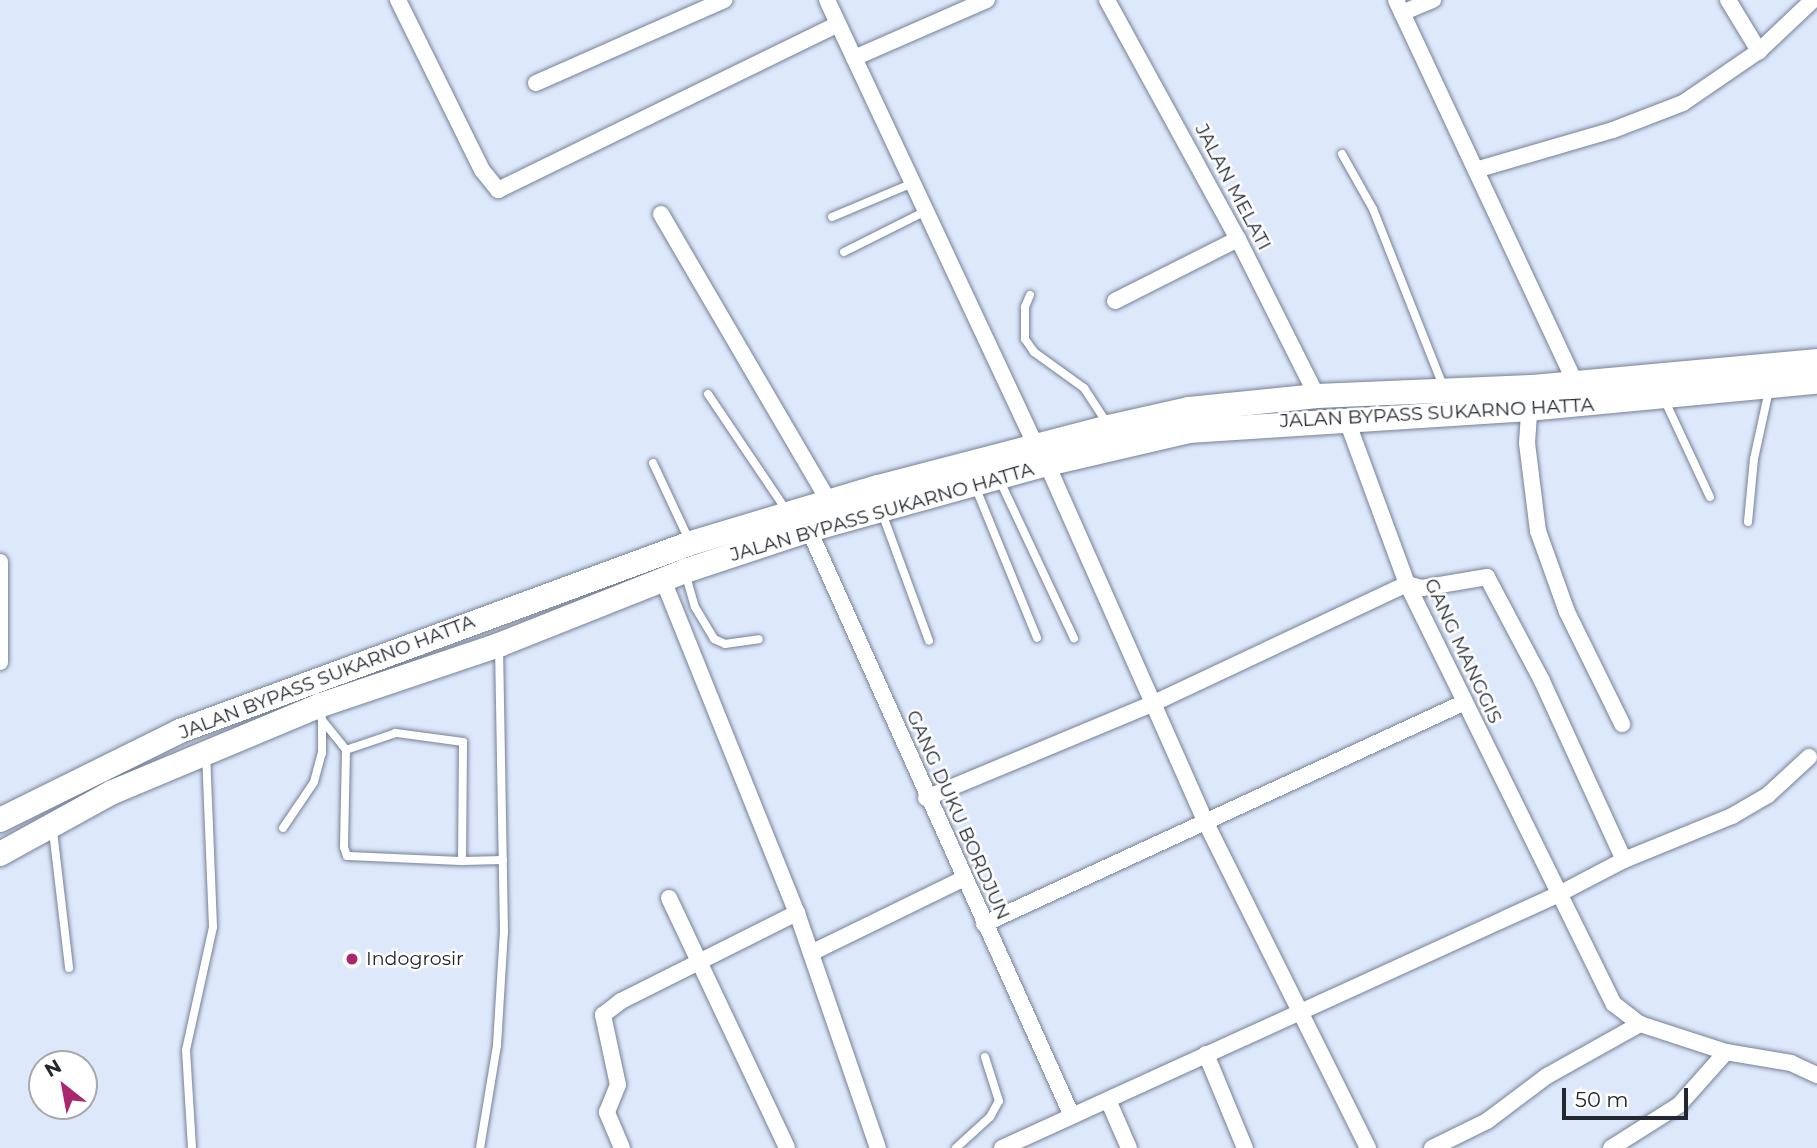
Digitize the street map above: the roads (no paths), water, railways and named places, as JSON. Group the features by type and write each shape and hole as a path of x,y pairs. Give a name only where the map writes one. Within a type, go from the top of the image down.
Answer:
{"highway":[{"name":"JALAN BYPASS SUKARNO HATTA","path":"1530,398 1575,382 1817,361"},
{"name":"JALAN BYPASS SUKARNO HATTA","path":"0,820 180,731 691,543 829,502 1041,455 1189,431 1346,418 1486,400 1662,395 1770,383 1817,383"},
{"name":"JALAN BYPASS SUKARNO HATTA","path":"0,854 113,792 206,751 322,713 674,575 809,530 999,478 1041,455 1109,427 1189,409 1317,396 1444,389 1486,400"},
{"path":"489,616 499,645"},
{"path":"449,630 459,659"}],"street":[{"path":"398,0 482,170 498,190 838,24"},
{"path":"536,83 724,0"},
{"path":"827,0 914,183 924,212 1041,455 1208,825 1368,1148"},
{"name":"JALAN MELATI","path":"1107,0 1238,239 1317,396"},
{"path":"1433,0 1399,6 1479,169 1575,382"},
{"path":"1728,0 1759,51"},
{"path":"1479,169 1613,130 1673,107 1718,82 1759,51 1813,0"},
{"path":"854,58 977,2"},
{"path":"661,214 829,502"},
{"path":"1115,301 1238,239"},
{"path":"1530,398 1528,458 1538,531 1566,612 1622,724"},
{"name":"GANG MANGGIS","path":"1346,418 1407,584 1464,704 1615,1004 1640,1024"},
{"name":"GANG DUKU BORDJUN","path":"809,530 926,798 1072,1116"},
{"path":"0,562 0,662"},
{"path":"674,575 797,913 878,1148"},
{"path":"926,798 1154,703 1407,584 1422,588 1482,577 1491,580 1624,860"},
{"path":"984,924 1208,825 1464,704"},
{"path":"1002,1148 1559,894 1624,860 1741,811 1768,795 1809,757"},
{"path":"811,953 963,880"},
{"path":"669,898 697,963 787,1148"},
{"path":"622,1148 608,1115 618,1086 603,1015 621,1001 797,913"},
{"path":"1432,1148 1487,1121 1547,1076 1640,1024 1726,1052 1791,1063 1817,1075"},
{"path":"1611,1148 1679,1105 1726,1052"},
{"path":"1206,1054 1245,1148"},
{"path":"1108,1100 1129,1148"}],"lane":[{"path":"1342,154 1373,209 1444,389"},
{"path":"832,217 914,183"},
{"path":"844,252 924,212"},
{"path":"1030,295 1025,307 1025,339 1034,352 1084,388 1109,427"},
{"path":"1748,522 1754,459 1770,383"},
{"path":"708,394 789,513"},
{"path":"1662,395 1710,497"},
{"path":"653,463 691,543"},
{"path":"999,478 1074,638"},
{"path":"974,483 1037,638"},
{"path":"881,510 929,641"},
{"path":"674,575 714,639 725,644 759,639"},
{"path":"480,1148 497,1045 503,860 499,645"},
{"path":"322,713 346,750 344,847 347,856 462,862 503,860"},
{"path":"283,828 314,782 322,753 322,713"},
{"path":"346,750 396,733 463,741 462,862"},
{"path":"192,1148 186,1050 213,927 206,751"},
{"path":"52,824 69,968"},
{"path":"956,1148 990,1117 999,1101 985,1057"}],"place":[{"name":"Indogrosir","path":"352,959"}]}
